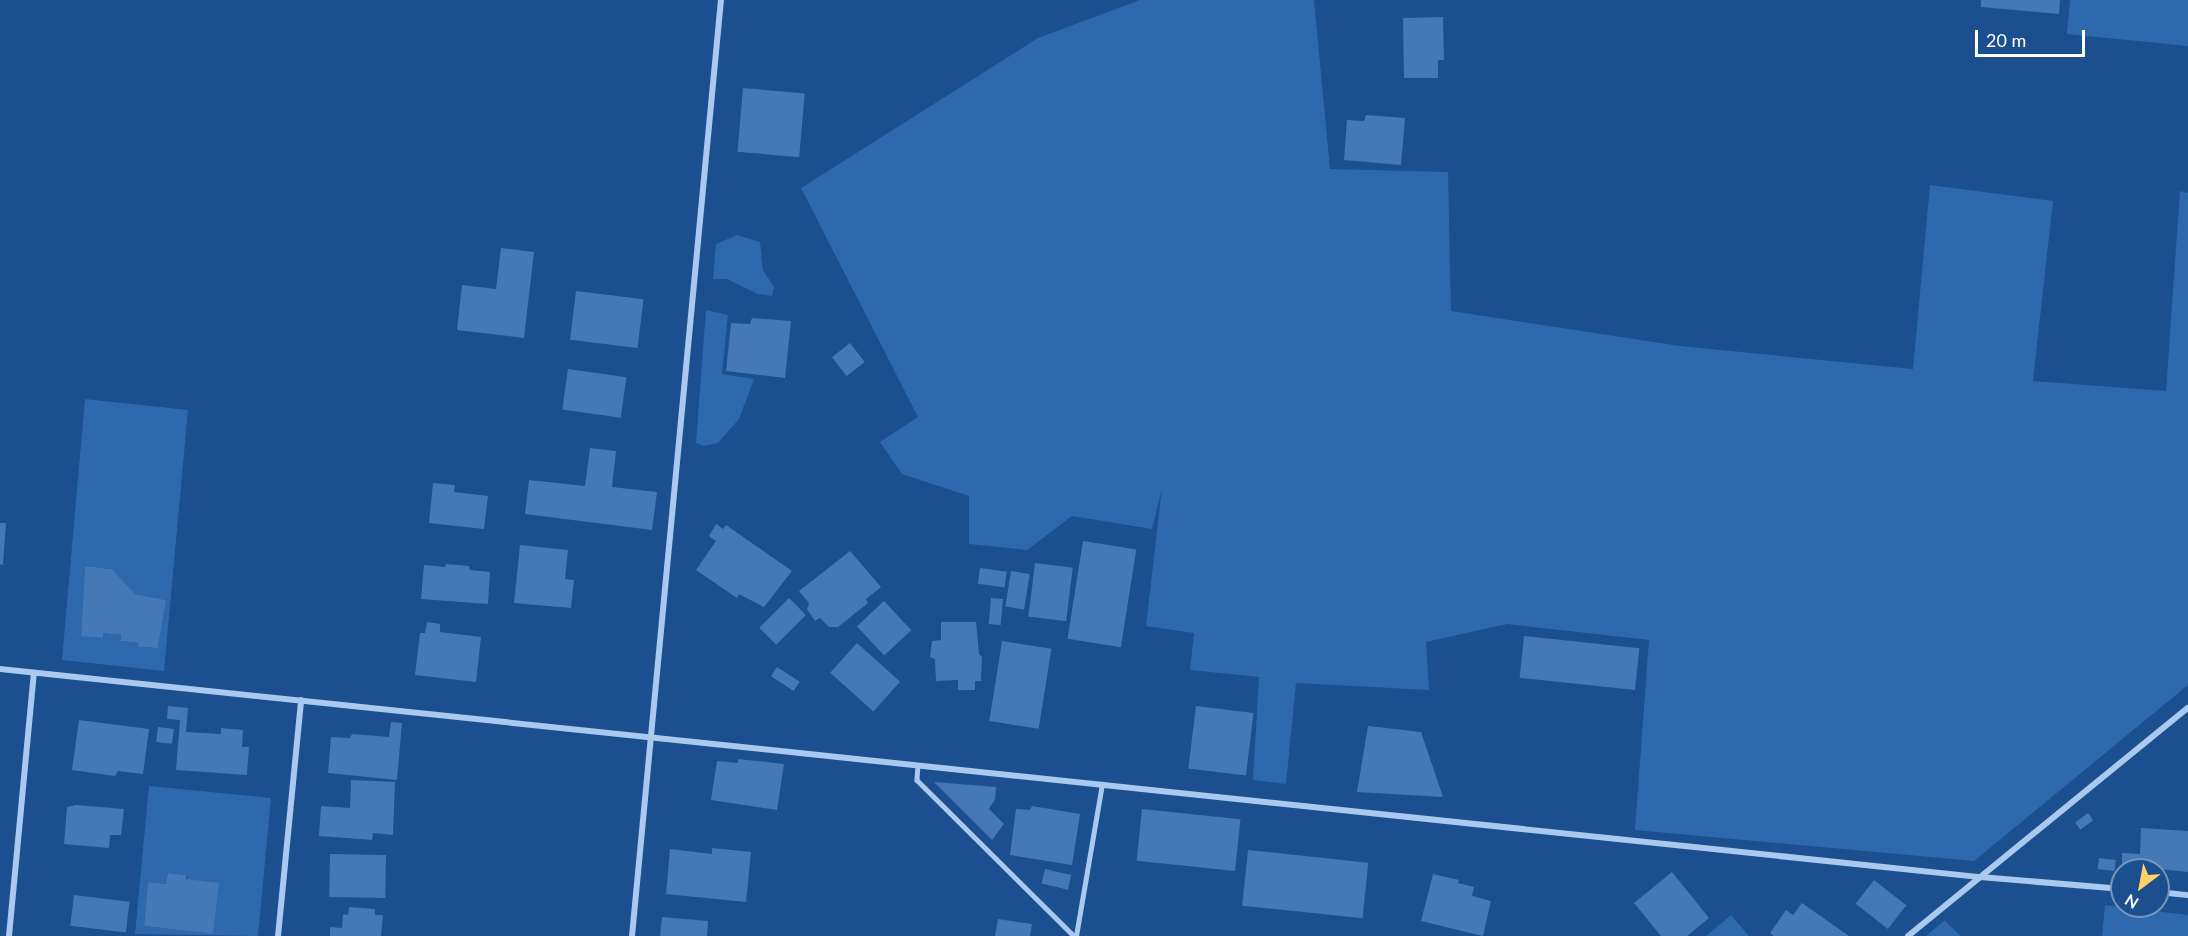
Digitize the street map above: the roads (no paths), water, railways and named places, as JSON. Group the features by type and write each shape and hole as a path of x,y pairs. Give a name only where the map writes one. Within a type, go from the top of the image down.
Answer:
{"street":[{"path":"632,936 722,0"},
{"path":"0,669 1980,877 2110,888"},
{"path":"9,936 34,673"},
{"path":"278,936 301,699"},
{"path":"1908,936 2188,708"},
{"path":"2170,893 2188,895"}],"lane":[{"path":"918,765 917,780 1075,936"},
{"path":"1075,936 1102,784"}]}
